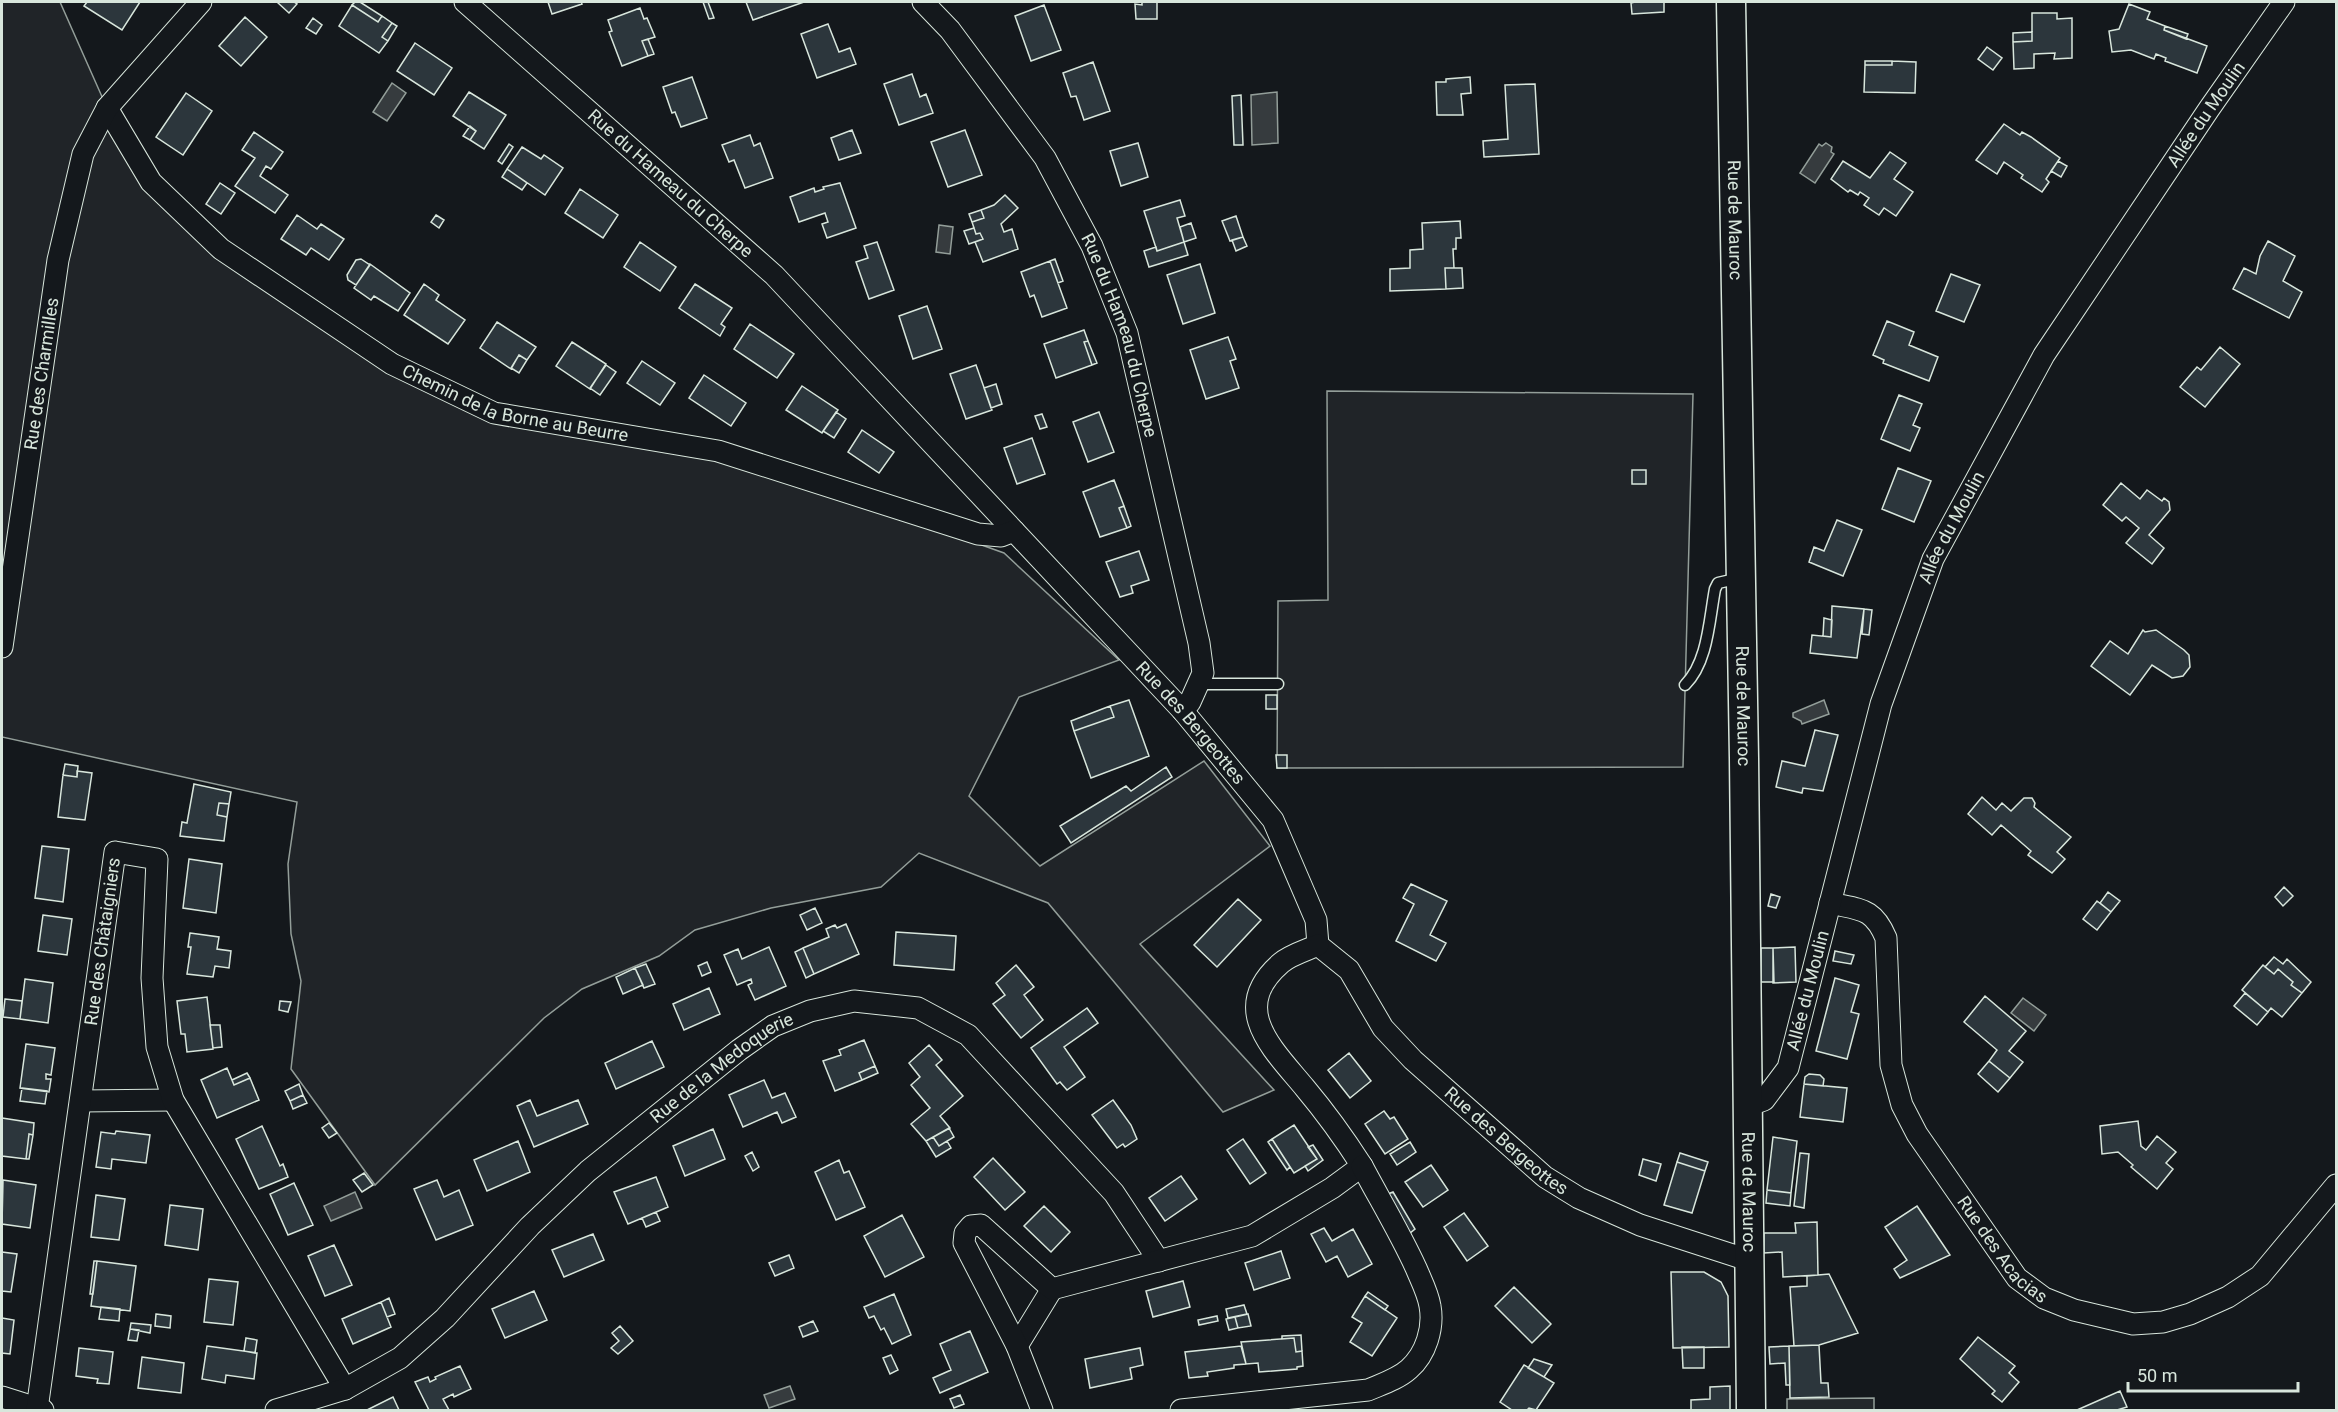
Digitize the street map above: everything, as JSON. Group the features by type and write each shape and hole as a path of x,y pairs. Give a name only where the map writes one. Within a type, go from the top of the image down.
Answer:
{"street":[{"path":"107,108 201,2"},
{"name":"Rue du Hameau du Cherpe","path":"465,2 774,275 1014,531"},
{"name":"Rue du Hameau du Cherpe","path":"923,2 950,30 1045,158 1092,246 1127,333 1199,643 1203,673 1190,702 1183,711"},
{"name":"Rue de Mauroc","path":"1731,2 1741,578 1751,1410"},
{"name":"Allée du Moulin","path":"1747,1106 1764,1100 1788,1068 1881,704 1934,559 2044,355 2209,108 2284,2"},
{"name":"Chemin de la Borne au Beurre","path":"107,108 151,182 221,249 392,364 494,413 718,451 978,534 1001,536 1014,531"},
{"name":"Rue des Charmilles","path":"2,647 58,260 83,154 107,108"},
{"name":"Rue des Bergeottes","path":"1014,531 1183,711 1273,820 1316,920 1318,945 1349,970 1383,1028 1413,1060 1545,1177 1579,1198 1640,1225 1748,1260"},
{"name":"Rue des Châtaigniers","path":"40,1410 115,852 157,859 152,978 157,1047 173,1100 345,1389"},
{"name":"Rue des Acacias","path":"1830,903 1869,912 1881,925 1886,938 1892,1065 1902,1105 1917,1134 2017,1278 2044,1298 2074,1310 2133,1324 2163,1322 2190,1314 2228,1297 2259,1276 2337,1185"},
{"path":"1181,1410 1368,1390 1391,1381 1409,1369 1425,1348 1431,1324 1431,1307 1427,1292 1406,1246 1337,1126 1262,1033 1256,1013 1261,988 1282,962 1318,945"},
{"name":"Rue de la Medoquerie","path":"276,1410 345,1389 400,1358 445,1318 530,1226 588,1171 739,1050 773,1026 810,1011 854,1001 918,1008 968,1035 1114,1193 1159,1261"},
{"path":"81,1101 173,1100"},
{"path":"1017,1346 1052,1290 1252,1236 1332,1188 1362,1166"},
{"path":"1042,1410 1017,1346 964,1243 965,1233 971,1226 981,1225 1052,1290"},
{"path":"2,1397 40,1410"}],"lane":[{"path":"1685,685 1694,676 1701,660 1718,583 1741,578"},
{"path":"1198,684 1278,684"}],"shaded area":[{"path":"2,2 60,2 107,108 151,182 221,249 494,413 718,451 1004,553 1119,660 1019,697 969,796 1040,866 1204,761 1270,846 1140,944 1274,1090 1223,1112 1048,903 919,853 881,887 771,908 695,930 659,956 582,989 544,1018 375,1185 291,1069 301,981 291,934 288,864 297,802 2,737 2,647 13,566 2,562"},
{"path":"392,83 406,93 387,121 373,112"},
{"path":"1277,92 1278,143 1252,145 1251,95"},
{"path":"1826,143 1832,147 1831,152 1834,154 1815,183 1800,173 1819,144 1822,146"},
{"path":"939,225 953,227 950,254 936,252"},
{"path":"1327,391 1693,394 1683,767 1277,768 1278,601 1328,600"},
{"path":"1824,700 1829,714 1802,724 1793,717 1793,713"},
{"path":"2023,998 2046,1015 2034,1031 2011,1013"},
{"path":"355,1192 362,1208 331,1221 324,1206"},
{"path":"790,1386 795,1399 769,1408 764,1395"},
{"path":"1874,1398 1874,1410 1787,1410 1787,1399"}],"building":[{"path":"87,2 140,2 122,30 84,6"},
{"path":"277,2 294,2 297,4 289,13"},
{"path":"360,2 382,16 378,22 352,5"},
{"path":"548,2 581,2 582,4 552,14"},
{"path":"703,2 708,2 714,18 709,19"},
{"path":"746,2 804,2 753,20"},
{"path":"1142,2 1157,2 1157,19 1136,19 1135,4 1142,5"},
{"path":"1664,2 1664,12 1632,14 1631,3"},
{"path":"2129,4 2150,12 2147,19 2165,26 2164,30 2207,46 2197,73 2165,61 2166,58 2156,54 2154,59 2131,50 2112,52 2109,31 2119,29"},
{"path":"352,5 378,22 382,16 392,23 382,37 388,41 379,53 339,26"},
{"path":"1044,5 1061,50 1031,61 1015,16"},
{"path":"640,8 655,37 642,41 648,56 622,66 609,32 612,31 608,20"},
{"path":"2032,13 2057,13 2057,19 2072,18 2072,58 2054,59 2055,53 2034,54 2034,68 2014,69 2013,42 2032,41"},
{"path":"245,17 267,37 241,66 219,46"},
{"path":"313,18 322,25 316,34 306,28"},
{"path":"392,23 397,26 388,41 382,37"},
{"path":"828,24 839,52 850,48 856,64 817,78 801,34"},
{"path":"2165,26 2188,34 2186,39 2164,30"},
{"path":"2032,32 2032,41 2013,42 2013,33"},
{"path":"648,39 654,54 648,56 642,41"},
{"path":"415,43 452,68 434,95 397,71"},
{"path":"1987,47 2002,58 1993,70 1978,59"},
{"path":"1865,61 1892,61 1892,65 1865,65"},
{"path":"1892,61 1916,62 1915,93 1864,92 1865,65 1892,65"},
{"path":"1093,62 1110,111 1084,120 1076,96 1071,97 1063,73"},
{"path":"912,74 920,97 926,94 933,113 899,125 884,84"},
{"path":"692,77 707,118 681,127 675,112 672,113 663,87"},
{"path":"1470,77 1471,93 1461,94 1463,115 1437,115 1436,82"},
{"path":"1535,84 1539,154 1484,157 1483,141 1508,139 1505,85"},
{"path":"469,92 506,115 484,149 470,140 476,131 453,116"},
{"path":"186,93 212,111 183,155 156,137"},
{"path":"1241,95 1243,145 1234,145 1232,96"},
{"path":"2004,124 2020,135 2022,132 2031,137 2060,158 2046,179 2049,182 2042,192 2021,178 2023,175 2004,162 1997,174 1976,160"},
{"path":"470,126 476,131 470,140 463,136"},
{"path":"852,130 861,153 839,160 831,138"},
{"path":"965,130 982,175 948,187 931,142"},
{"path":"254,132 283,152 271,169 266,166 260,176 288,195 275,213 235,186 255,158 242,150"},
{"path":"750,135 754,146 760,143 773,178 745,188 734,160 729,162 722,145"},
{"path":"1138,143 1148,177 1121,186 1110,151"},
{"path":"509,144 513,147 502,164 498,161"},
{"path":"522,147 541,159 544,155 563,168 545,195 507,169"},
{"path":"1890,152 1906,163 1894,179 1913,192 1896,216 1884,208 1879,215 1864,205 1869,198 1860,192 1858,195 1850,190 1848,192 1831,179 1843,161 1870,178"},
{"path":"2058,161 2067,166 2061,177 2051,171"},
{"path":"507,169 527,183 522,190 502,177"},
{"path":"220,183 235,193 221,214 206,204"},
{"path":"840,183 856,228 827,238 822,224 828,222 825,213 799,222 790,197 814,188 815,192 824,189 823,187"},
{"path":"580,189 618,215 603,238 565,213"},
{"path":"1005,195 1018,208 1001,224 1004,232 1012,229 1018,249 983,262 975,242 983,239 980,233 976,234 972,222 984,218 981,210 994,205"},
{"path":"1180,200 1185,216 1177,218 1184,242 1157,251 1144,211"},
{"path":"981,210 984,218 972,222 969,214"},
{"path":"297,215 317,229 321,224 344,239 329,260 311,248 306,255 281,239"},
{"path":"436,215 444,220 439,228 431,222"},
{"path":"1236,216 1243,237 1230,241 1222,221"},
{"path":"1460,221 1461,238 1456,238 1456,249 1453,249 1454,268 1445,268 1446,289 1390,291 1390,269 1410,268 1410,250 1423,249 1422,223"},
{"path":"1191,223 1196,238 1184,242 1180,227"},
{"path":"974,228 976,234 980,233 983,239 969,244 964,231"},
{"path":"1243,237 1247,246 1236,251 1232,240"},
{"path":"2268,241 2295,256 2283,281 2302,292 2289,318 2233,289 2244,268 2256,274 2260,256"},
{"path":"640,242 676,267 660,291 624,267"},
{"path":"877,242 894,290 869,299 856,262 868,258 864,246"},
{"path":"1184,242 1188,255 1149,267 1144,251 1156,247 1157,251"},
{"path":"361,259 370,265 356,285 348,280 347,275 356,260"},
{"path":"1055,259 1063,281 1058,283 1050,261"},
{"path":"1050,261 1067,308 1042,317 1034,295 1030,297 1021,272"},
{"path":"370,264 410,293 398,311 374,296 371,300 354,288"},
{"path":"1200,264 1215,313 1183,324 1167,275"},
{"path":"1445,268 1462,268 1463,288 1446,289"},
{"path":"1951,274 1980,285 1964,322 1936,311"},
{"path":"424,284 439,295 436,300 465,320 448,344 404,315"},
{"path":"695,284 732,308 721,324 725,327 720,336 679,308"},
{"path":"927,306 942,349 913,359 899,316"},
{"path":"1887,321 1914,332 1909,345 1938,357 1929,381 1883,363 1884,360 1873,355"},
{"path":"497,322 536,347 527,360 519,355 511,369 480,348"},
{"path":"750,324 794,354 777,378 734,349"},
{"path":"1084,330 1088,341 1084,342 1092,365 1056,378 1044,344"},
{"path":"1228,337 1236,359 1230,361 1239,388 1206,399 1190,350"},
{"path":"1088,341 1097,363 1092,365 1084,342"},
{"path":"572,342 606,364 590,389 556,366"},
{"path":"2220,347 2240,364 2205,407 2180,387 2197,367 2201,370"},
{"path":"519,355 527,360 519,373 511,368"},
{"path":"642,361 675,383 660,405 627,383"},
{"path":"606,365 616,372 600,395 590,388"},
{"path":"976,365 992,410 966,419 950,374"},
{"path":"704,375 746,403 731,426 689,398"},
{"path":"996,384 1002,404 991,408 984,388"},
{"path":"802,386 838,410 822,433 786,410"},
{"path":"1899,395 1922,404 1913,425 1920,428 1910,451 1881,439"},
{"path":"836,412 846,419 834,438 823,431"},
{"path":"1099,412 1114,452 1088,462 1073,422"},
{"path":"1042,414 1047,427 1040,429 1035,416"},
{"path":"862,430 894,452 879,473 848,452"},
{"path":"1032,438 1045,474 1017,484 1004,448"},
{"path":"1898,468 1931,481 1914,522 1882,509"},
{"path":"1632,470 1646,470 1646,484 1632,484"},
{"path":"1114,480 1124,506 1119,508 1127,528 1100,537 1083,492"},
{"path":"2121,483 2140,499 2147,490 2162,501 2164,498 2169,502 2170,510 2149,535 2164,548 2152,564 2126,543 2139,528 2126,517 2122,521 2103,505"},
{"path":"1124,506 1131,526 1127,528 1119,508"},
{"path":"1837,520 1862,530 1843,576 1809,562 1814,547 1824,551"},
{"path":"1139,551 1149,580 1131,586 1133,593 1120,597 1106,562"},
{"path":"1832,606 1864,609 1857,658 1810,653 1812,635 1831,637"},
{"path":"1864,609 1872,610 1869,635 1862,634"},
{"path":"1824,618 1832,620 1831,637 1823,636"},
{"path":"2143,630 2145,632 2156,630 2184,650 2189,655 2190,667 2183,676 2172,678 2152,665 2130,695 2091,666 2110,641 2128,654"},
{"path":"1266,695 1277,695 1277,709 1266,709"},
{"path":"1129,700 1149,756 1091,778 1074,731 1114,717 1110,706"},
{"path":"1110,706 1114,717 1074,731 1071,721"},
{"path":"1815,730 1838,735 1823,791 1803,788 1802,793 1776,787 1782,761 1805,766"},
{"path":"1276,755 1287,755 1287,768 1277,768"},
{"path":"65,764 78,766 77,777 63,775"},
{"path":"1166,767 1172,777 1071,843 1060,826 1126,786 1131,791"},
{"path":"77,771 92,773 85,820 58,817 63,775 77,777"},
{"path":"194,784 231,792 229,804 219,803 217,815 227,817 224,841 180,836 182,822 187,823"},
{"path":"1982,797 1996,810 2002,803 2011,811 2024,798 2032,798 2035,803 2034,807 2071,837 2057,852 2065,859 2052,873 2028,855 2031,851 2001,825 1992,835 1968,814"},
{"path":"219,803 229,804 227,817 217,815"},
{"path":"42,846 69,849 63,902 35,898"},
{"path":"189,859 222,864 216,913 183,908"},
{"path":"1411,884 1447,901 1430,935 1446,943 1436,961 1396,941 1414,904 1403,898"},
{"path":"2284,887 2293,896 2283,906 2275,897"},
{"path":"2108,892 2120,901 2111,912 2100,903"},
{"path":"1771,894 1780,897 1776,908 1768,906"},
{"path":"1238,899 1261,920 1217,967 1194,945"},
{"path":"2097,901 2111,912 2097,930 2083,919"},
{"path":"815,908 822,923 807,930 800,915"},
{"path":"43,915 72,919 67,955 38,951"},
{"path":"846,924 859,954 814,974 803,948 829,937 826,929"},
{"path":"896,932 956,936 954,970 894,965"},
{"path":"190,933 219,937 217,949 231,951 229,968 215,966 213,977 187,974 191,947 188,947"},
{"path":"769,947 786,986 755,1000 748,985 752,983 751,979 737,985 724,955 738,949 742,959"},
{"path":"1795,947 1796,982 1773,983 1773,948"},
{"path":"803,948 814,974 806,978 795,952"},
{"path":"1761,948 1773,948 1774,982 1761,982"},
{"path":"1835,951 1854,955 1851,964 1833,961"},
{"path":"2274,957 2283,964 2287,959 2311,982 2302,993 2291,985 2293,982 2278,969 2274,974 2265,967"},
{"path":"707,962 711,972 702,976 698,966"},
{"path":"646,964 655,984 644,988 635,968"},
{"path":"1016,965 1034,987 1024,995 1043,1020 1021,1038 993,1004 1005,995 996,983"},
{"path":"2263,965 2274,974 2278,969 2293,982 2291,985 2302,993 2282,1017 2271,1008 2268,1012 2242,990"},
{"path":"635,968 643,985 623,994 616,977"},
{"path":"1835,978 1859,985 1851,1012 1859,1014 1847,1059 1816,1051"},
{"path":"25,979 53,983 48,1023 20,1019"},
{"path":"709,988 720,1014 684,1030 673,1004"},
{"path":"2245,993 2268,1012 2257,1025 2234,1006"},
{"path":"1985,996 2026,1031 2009,1051 2023,1062 2010,1078 1989,1061 1997,1050 1964,1022"},
{"path":"207,997 213,1049 187,1052 185,1034 181,1034 177,1001"},
{"path":"5,999 22,1001 20,1019 3,1017"},
{"path":"280,1001 291,1002 288,1012 279,1010"},
{"path":"1087,1008 1098,1023 1064,1047 1085,1077 1067,1090 1060,1082 1057,1084 1031,1048"},
{"path":"210,1025 220,1025 222,1047 213,1048"},
{"path":"864,1040 875,1066 859,1073 862,1080 835,1091 823,1061 841,1055 839,1050"},
{"path":"652,1041 664,1067 616,1089 605,1063"},
{"path":"26,1044 55,1048 51,1075 46,1074 46,1079 51,1079 49,1092 20,1088"},
{"path":"929,1045 942,1060 936,1065 963,1096 940,1116 950,1128 926,1141 911,1124 930,1108 911,1085 920,1077 909,1063"},
{"path":"1349,1053 1371,1081 1350,1098 1328,1070"},
{"path":"1989,1061 2010,1078 1998,1092 1978,1074"},
{"path":"875,1066 878,1073 862,1080 859,1073"},
{"path":"227,1068 234,1085 250,1078 259,1100 217,1118 201,1080"},
{"path":"247,1073 250,1078 234,1085 232,1080"},
{"path":"1809,1074 1820,1075 1824,1079 1823,1086 1804,1084 1805,1077"},
{"path":"764,1080 772,1098 785,1093 796,1117 782,1123 777,1112 743,1127 729,1095"},
{"path":"299,1084 303,1095 290,1101 285,1091"},
{"path":"1804,1084 1847,1088 1843,1122 1800,1117"},
{"path":"22,1088 47,1091 45,1104 20,1101"},
{"path":"303,1095 307,1103 293,1109 290,1101"},
{"path":"530,1100 537,1116 578,1100 588,1124 534,1147 517,1106"},
{"path":"1113,1100 1131,1125 1137,1139 1125,1147 1123,1144 1117,1148 1092,1115"},
{"path":"1384,1111 1390,1119 1394,1117 1408,1139 1385,1154 1365,1124"},
{"path":"2,1118 34,1123 33,1135 29,1134 26,1159 2,1156"},
{"path":"2138,1121 2141,1146 2146,1150 2157,1136 2176,1152 2166,1163 2173,1169 2157,1189 2131,1167 2133,1165 2118,1152 2102,1154 2100,1126"},
{"path":"329,1123 337,1133 329,1138 322,1128"},
{"path":"1294,1125 1317,1159 1294,1173 1272,1139"},
{"path":"262,1126 280,1166 283,1164 288,1177 259,1189 236,1139"},
{"path":"949,1128 954,1137 939,1146 933,1137"},
{"path":"713,1129 725,1159 685,1176 673,1146"},
{"path":"116,1131 150,1135 146,1163 112,1159 111,1169 96,1167 101,1132 115,1134"},
{"path":"29,1134 33,1135 29,1159 26,1159"},
{"path":"933,1137 939,1146 947,1141 951,1148 936,1157 926,1141"},
{"path":"1773,1137 1797,1141 1791,1193 1767,1190"},
{"path":"1243,1139 1266,1173 1250,1184 1227,1150"},
{"path":"1272,1139 1290,1167 1287,1170 1268,1142"},
{"path":"518,1141 530,1172 487,1191 474,1160"},
{"path":"1410,1142 1416,1152 1397,1165 1390,1154"},
{"path":"1313,1145 1323,1160 1308,1171 1305,1166 1317,1159 1308,1147"},
{"path":"752,1152 759,1167 753,1171 745,1156"},
{"path":"1680,1153 1708,1162 1705,1171 1677,1162"},
{"path":"1800,1153 1809,1154 1804,1208 1794,1206"},
{"path":"993,1158 1025,1192 1005,1210 974,1177"},
{"path":"1643,1159 1661,1164 1656,1181 1639,1175"},
{"path":"839,1160 844,1173 849,1171 865,1207 836,1220 815,1172"},
{"path":"1677,1162 1705,1171 1692,1213 1664,1205"},
{"path":"1431,1165 1448,1190 1423,1207 1405,1182"},
{"path":"364,1173 373,1185 362,1192 353,1180"},
{"path":"1181,1176 1197,1199 1165,1221 1149,1198"},
{"path":"656,1177 668,1207 628,1224 614,1192"},
{"path":"3,1180 36,1185 30,1228 2,1224"},
{"path":"437,1180 444,1197 459,1190 473,1225 436,1240 414,1189"},
{"path":"294,1183 313,1225 288,1235 270,1194"},
{"path":"1767,1190 1791,1193 1790,1206 1766,1203"},
{"path":"1393,1192 1415,1229 1410,1233 1388,1194"},
{"path":"96,1195 125,1199 119,1240 91,1237"},
{"path":"170,1205 203,1209 198,1250 165,1245"},
{"path":"1044,1206 1070,1232 1051,1252 1024,1226"},
{"path":"1917,1206 1950,1255 1900,1278 1894,1269 1907,1260 1885,1227"},
{"path":"656,1212 660,1221 646,1227 642,1218"},
{"path":"1464,1213 1488,1246 1467,1261 1444,1227"},
{"path":"902,1215 924,1257 885,1277 864,1236"},
{"path":"1817,1222 1818,1275 1783,1277 1782,1252 1764,1253 1764,1233 1796,1233 1795,1223"},
{"path":"1324,1228 1332,1241 1353,1229 1372,1264 1348,1277 1337,1256 1326,1262 1311,1234"},
{"path":"593,1234 604,1260 564,1277 552,1250"},
{"path":"334,1245 352,1285 325,1296 308,1256"},
{"path":"1281,1251 1290,1278 1254,1290 1245,1263"},
{"path":"2,1252 17,1254 11,1292 2,1291"},
{"path":"789,1255 794,1268 775,1276 769,1263"},
{"path":"94,1261 97,1261 93,1294 90,1294"},
{"path":"97,1261 136,1266 130,1311 91,1306"},
{"path":"1671,1272 1704,1272 1721,1282 1728,1296 1729,1347 1673,1348"},
{"path":"1829,1274 1858,1333 1819,1345 1794,1346 1790,1287 1807,1286 1807,1276"},
{"path":"209,1279 238,1282 233,1325 204,1322"},
{"path":"1183,1281 1190,1307 1153,1317 1146,1291"},
{"path":"1514,1287 1551,1324 1532,1343 1495,1306"},
{"path":"534,1291 547,1320 505,1338 492,1309"},
{"path":"1368,1292 1388,1306 1385,1310 1365,1296"},
{"path":"894,1294 911,1335 892,1344 884,1328 881,1330 874,1316 869,1318 864,1307"},
{"path":"1365,1296 1397,1318 1372,1356 1350,1342 1362,1323 1352,1317"},
{"path":"389,1298 395,1314 387,1317 381,1302"},
{"path":"381,1302 391,1327 353,1344 342,1319"},
{"path":"1244,1305 1247,1314 1228,1318 1226,1309"},
{"path":"101,1307 120,1309 119,1321 99,1319"},
{"path":"156,1314 171,1316 170,1328 155,1326"},
{"path":"1248,1314 1251,1326 1238,1328 1235,1317"},
{"path":"1217,1316 1218,1321 1199,1325 1198,1320"},
{"path":"1235,1317 1238,1328 1229,1330 1226,1319"},
{"path":"2,1318 14,1320 10,1354 2,1353"},
{"path":"813,1321 818,1331 803,1337 799,1327"},
{"path":"131,1323 151,1325 150,1333 130,1329"},
{"path":"620,1326 633,1341 618,1354 611,1348 619,1341 612,1333"},
{"path":"130,1329 139,1330 137,1341 128,1340"},
{"path":"970,1331 988,1372 940,1393 933,1378 951,1370 940,1344"},
{"path":"1301,1335 1302,1351 1296,1352 1294,1338 1282,1339 1282,1336"},
{"path":"1978,1337 2015,1366 2009,1373 2019,1382 2002,1402 1992,1394 1995,1391 1960,1359"},
{"path":"246,1338 257,1340 255,1353 244,1351"},
{"path":"1294,1338 1296,1352 1302,1351 1303,1366 1297,1369 1259,1372 1258,1363 1246,1364 1241,1342"},
{"path":"1819,1345 1821,1383 1828,1383 1829,1397 1790,1398 1789,1346"},
{"path":"207,1346 257,1353 254,1379 226,1375 225,1383 202,1379"},
{"path":"1241,1346 1246,1364 1207,1372 1208,1376 1189,1378 1185,1352"},
{"path":"1789,1346 1790,1385 1786,1385 1785,1363 1770,1364 1769,1347"},
{"path":"1682,1347 1704,1347 1704,1368 1683,1368"},
{"path":"79,1348 113,1352 109,1384 97,1383 98,1379 76,1376"},
{"path":"1140,1348 1143,1365 1130,1368 1132,1379 1090,1388 1085,1359"},
{"path":"891,1355 898,1370 890,1374 883,1358"},
{"path":"142,1357 184,1363 181,1393 138,1388"},
{"path":"1534,1359 1552,1365 1544,1377 1528,1368"},
{"path":"1524,1365 1554,1383 1536,1410 1529,1408 1512,1410 1500,1402"},
{"path":"460,1366 471,1389 454,1397 453,1394 443,1399 449,1410 429,1410 415,1382 428,1377 430,1382 436,1379 435,1377"},
{"path":"1730,1386 1730,1410 1691,1410 1691,1400 1710,1399 1710,1387"},
{"path":"2120,1391 2127,1407 2117,1410 2077,1410"},
{"path":"960,1395 964,1404 954,1408 950,1399"},
{"path":"393,1397 399,1410 367,1410"}]}
